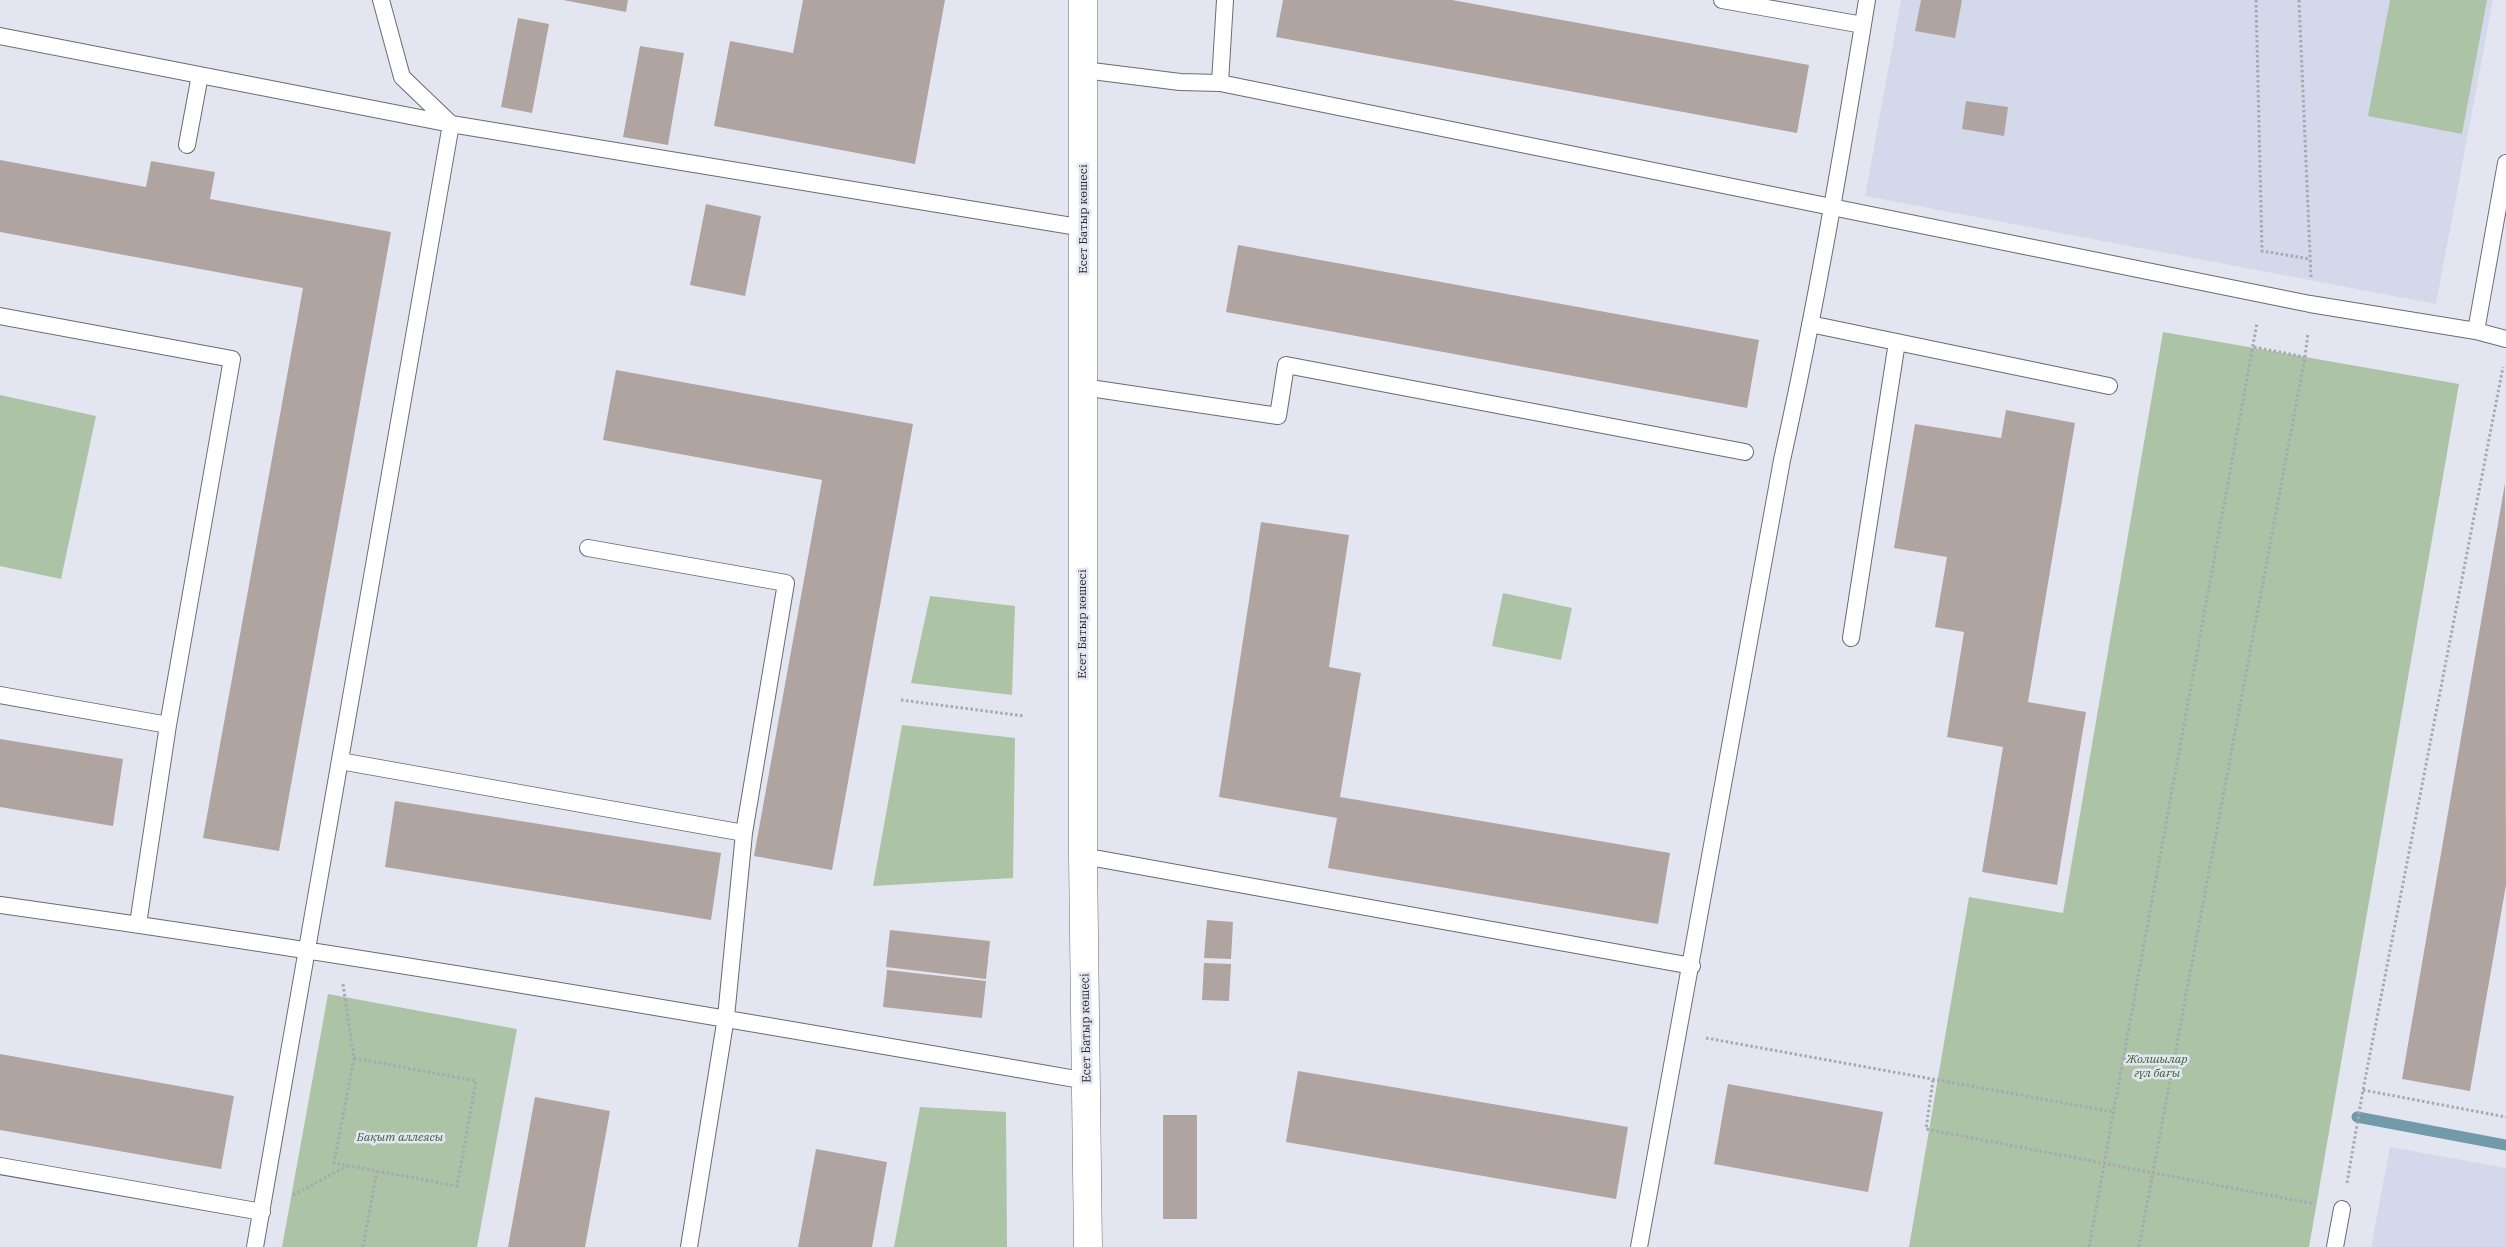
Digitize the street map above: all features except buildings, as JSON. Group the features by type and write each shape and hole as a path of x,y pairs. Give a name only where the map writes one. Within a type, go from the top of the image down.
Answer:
{"street":[{"name":"Есет Батыр көшесі","path":"1083,0 1083,856 1088,1247"}],"lane":[{"path":"381,0 402,77 451,124"},
{"path":"1220,84 1225,0"},
{"path":"1722,0 1863,25"},
{"path":"1638,1247 1692,966 1782,460 1832,207 1867,0"},
{"path":"0,36 451,124 1084,228"},
{"path":"1084,70 1180,82 1220,84 2310,304 2476,331 2506,340"},
{"path":"187,145 200,75"},
{"path":"255,1247 451,124"},
{"path":"2476,331 2506,162"},
{"path":"0,316 232,359 168,725 138,924"},
{"path":"1810,324 2109,386"},
{"path":"1851,638 1897,342"},
{"path":"1083,387 1278,416 1286,365 1745,452"},
{"path":"588,548 786,583 744,833 726,1017 689,1247"},
{"path":"0,695 168,725"},
{"path":"340,761 744,833"},
{"path":"1083,856 1692,966"},
{"path":"0,905 138,924 726,1017 1087,1081"},
{"path":"0,1166 262,1212"},
{"path":"2334,1247 2342,1209"}],"path":[{"path":"2256,0 2262,251 2310,259"},
{"path":"2139,1247 2306,357 2310,304 2310,259 2299,0"},
{"path":"2089,1247 2254,347 2262,294"},
{"path":"2254,347 2306,357"},
{"path":"1933,1080 1926,1129 2342,1209 2363,1090 2504,359"},
{"path":"901,700 1024,716"},
{"path":"338,957 354,1058 334,1163 457,1186 476,1081 354,1058"},
{"path":"1679,1033 2114,1112"},
{"path":"2363,1090 2506,1117"},
{"path":"262,1212 348,1165"},
{"path":"363,1247 377,1171"}],"shaded area":[{"path":"1901,0 2493,0 2436,304 1865,196"},
{"path":"2390,1147 2506,1168 2506,1247 2371,1247"}],"green space":[{"path":"2390,0 2487,0 2462,134 2368,116"},
{"name":"Жолшылар гүл бағы","path":"2163,332 2459,384 2309,1247 1909,1247 1969,897 2063,913"},
{"path":"0,395 96,416 61,579 0,566"},
{"path":"1503,593 1572,608 1561,660 1492,646"},
{"path":"930,596 1015,606 1012,695 911,683"},
{"path":"902,725 1015,738 1013,878 873,886"},
{"name":"Бақыт аллеясы","path":"328,994 517,1029 477,1247 282,1247"},
{"path":"920,1107 1006,1112 1007,1247 894,1247"}],"waterway":[{"path":"2357,1117 2506,1145"}]}
